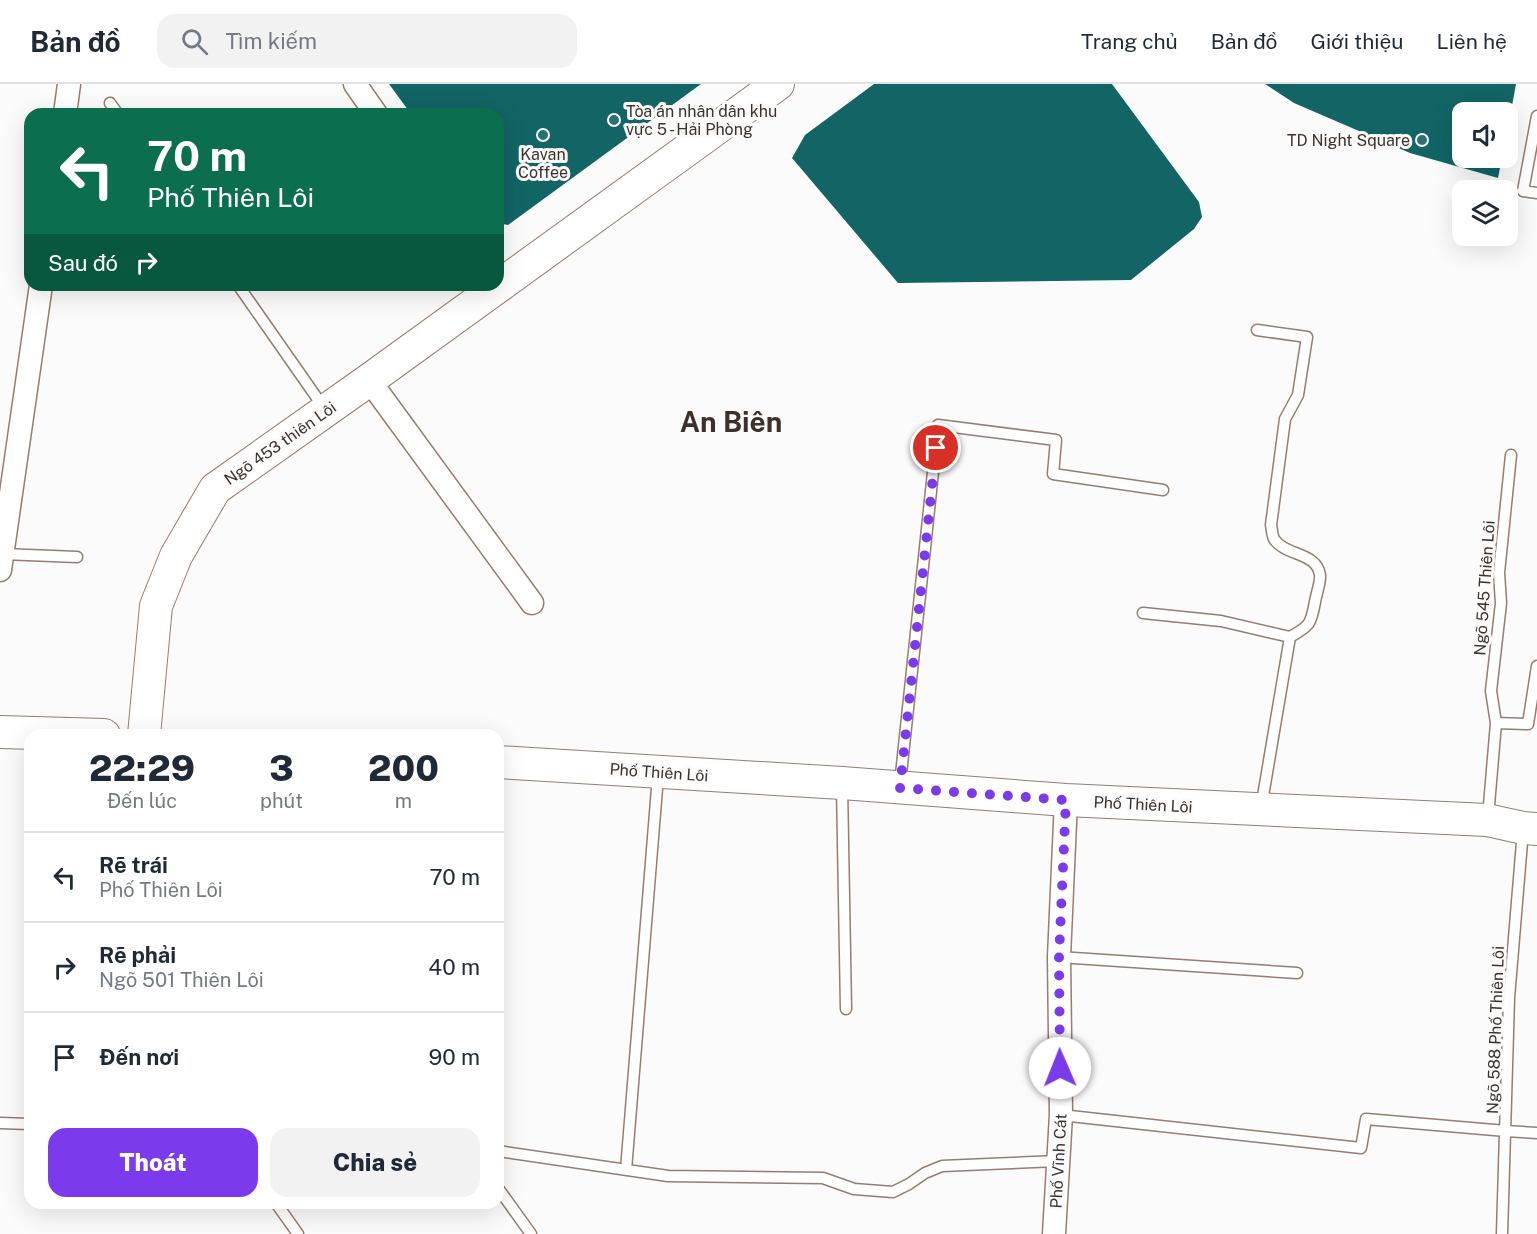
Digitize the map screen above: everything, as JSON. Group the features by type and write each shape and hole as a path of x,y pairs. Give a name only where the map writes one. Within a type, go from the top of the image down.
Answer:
{"main road":[{"name":"Ngõ 453 thiên Lôi","path":"504,281 778,84"},
{"name":"Ngõ 453 thiên Lôi","path":"145,729 156,606 176,556 215,489 490,291"},
{"path":"0,732 24,733"},
{"name":"Phố Thiên Lôi","path":"504,762 842,783 1066,800 1487,820 1530,828"}],"street":[{"path":"66,108 69,84"},
{"path":"355,84 372,108"},
{"path":"1,562 40,291"},
{"path":"369,380 532,603"},
{"name":"Phố Vĩnh Cát","path":"1054,1234 1061,1115 1059,957 1066,800"}],"lane":[{"path":"110,103 114,108"},
{"path":"1537,116 1523,191 1537,193"},
{"path":"242,291 326,411"},
{"path":"1143,613 1221,621 1290,637 1303,630 1311,621 1321,575 1317,566 1310,559 1285,549 1274,538 1271,525 1285,419 1298,395 1307,337 1257,330"},
{"path":"900,788 938,425 1056,440 1053,474 1163,490"},
{"name":"Ngõ 545 Thiên Lôi","path":"1487,820 1496,723 1491,691 1501,603 1499,573 1511,455"},
{"path":"1,562 77,557"},
{"path":"1261,810 1290,637"},
{"path":"1496,723 1528,724 1537,666"},
{"path":"626,1170 658,772"},
{"path":"842,783 846,1009"},
{"name":"Ngõ 588 Phố Thiên Lôi","path":"1502,1234 1509,998 1530,828"},
{"path":"1059,957 1297,973"},
{"path":"1061,1115 1361,1149 1366,1119 1537,1133"},
{"path":"0,1123 24,1124"},
{"path":"504,1152 668,1176 823,1178 854,1189 893,1192 942,1166 1058,1161"},
{"path":"504,1196 531,1234"},
{"path":"280,1209 298,1234"}],"building":[{"name":"Kavan Coffee","path":"389,84 701,84 508,225 504,224 504,108 407,108"},
{"path":"874,84 1112,84 1199,202 1202,217 1194,229 1131,280 898,283 792,158 805,135"},
{"name":"TD Night Square","path":"1265,84 1516,84 1513,102 1452,102 1452,165 1410,153 1294,103"},
{"name":"TD Night Square","path":"1463,168 1500,168 1498,178"}],"place":[{"name":"Tòa án nhân dân khu vực 5 - Hải Phòng","path":"614,120"},
{"name":"Kavan Coffee","path":"543,135"},
{"name":"TD Night Square","path":"1422,140"}],"district":[{"name":"An Biên","path":"731,422"}],"route":[{"path":"936,448 900,788 1066,800 1059,957 1060,1068"}]}
